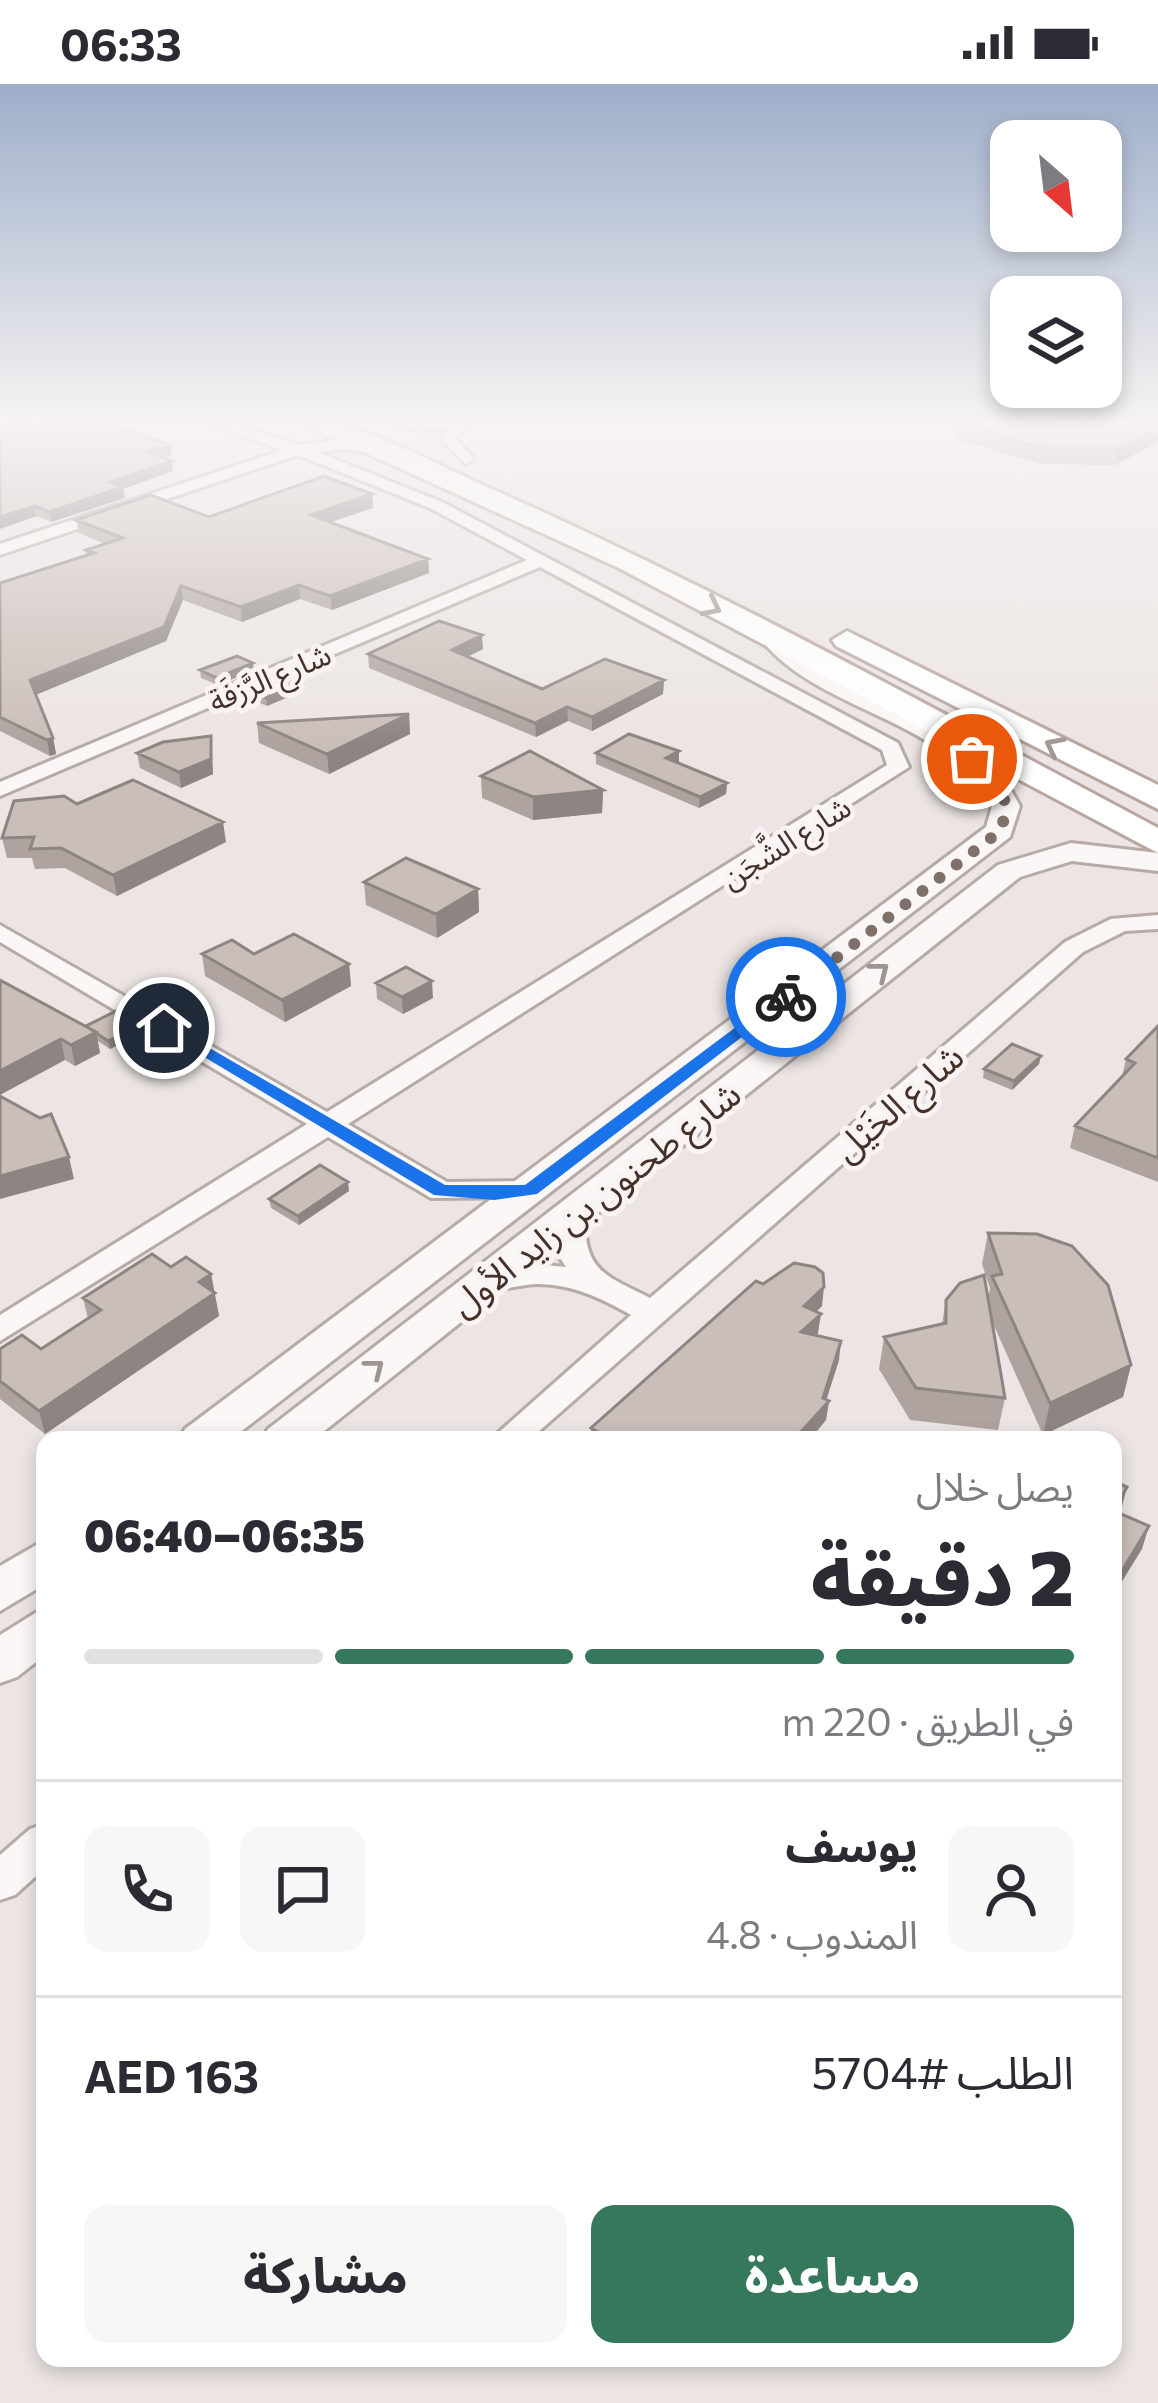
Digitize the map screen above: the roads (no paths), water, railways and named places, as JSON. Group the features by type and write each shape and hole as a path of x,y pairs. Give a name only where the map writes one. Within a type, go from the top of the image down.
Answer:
{"main road":[{"path":"550,526 766,634 1158,842"},
{"path":"613,526 1158,799"}],"street":[{"path":"0,550 64,526"},
{"name":"شارع الشَّجَن","path":"0,1330 898,767 891,747 473,526"},
{"name":"شارع الرَّزفَة","path":"0,790 538,562"},
{"name":"شارع طحنون بن زايد الأول","path":"212,1431 988,844 1005,819 1002,790 986,768 806,666 766,634"},
{"name":"شارع طحنون بن زايد الأول","path":"295,1431 1009,871 1071,852 1124,854 1158,862"},
{"name":"شارع الخَيْل","path":"517,1431 1074,947 1120,924 1158,922"},
{"path":"0,932 441,1191 530,1190"},
{"path":"441,1191 454,1225 451,1250"},
{"path":"570,1217 569,1250 592,1280"},
{"path":"487,1280 540,1272 592,1280 653,1313"},
{"path":"0,1592 36,1565"},
{"path":"0,1663 36,1634"},
{"path":"0,1881 36,1850"}]}
